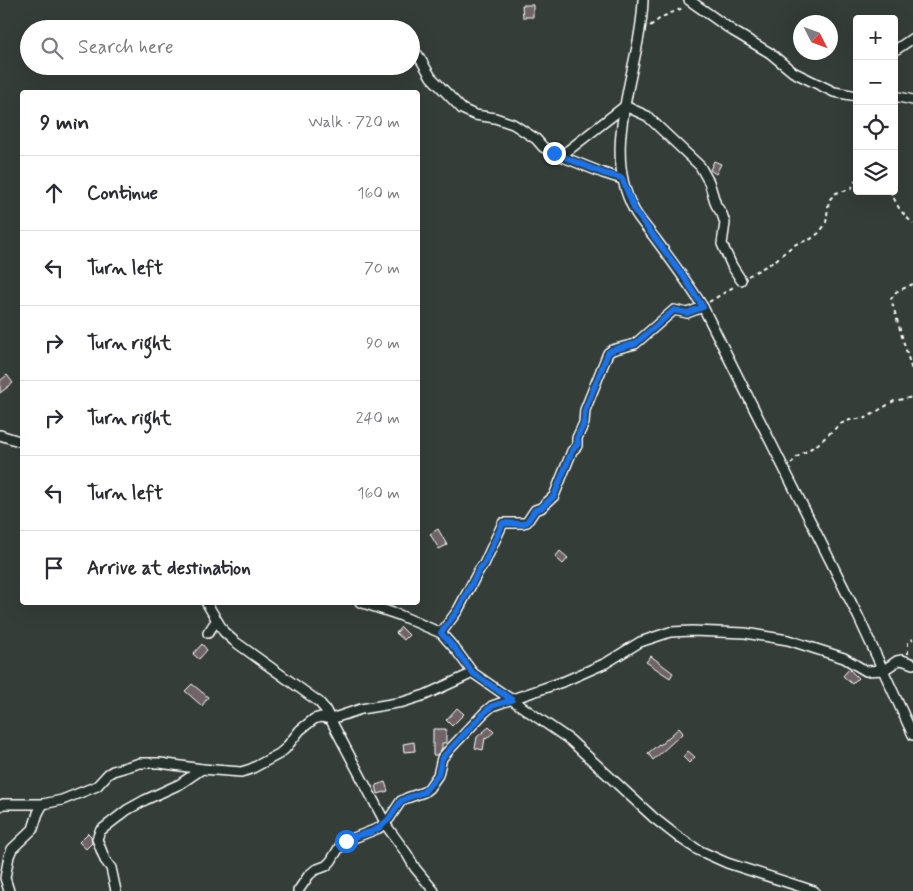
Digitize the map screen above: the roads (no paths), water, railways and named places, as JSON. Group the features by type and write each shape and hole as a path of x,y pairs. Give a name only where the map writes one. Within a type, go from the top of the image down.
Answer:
{"street":[{"path":"643,0 640,36 625,106 621,146 622,178 635,211 684,277 703,307 784,467 913,733"},
{"path":"689,0 733,31 770,53 793,72 834,92 853,95"},
{"path":"898,48 913,38"},
{"path":"420,58 431,77 462,109 475,115 496,118 513,124 536,138 549,151 603,173 622,178"},
{"path":"898,97 913,100"},
{"path":"561,156 625,106"},
{"path":"625,106 647,116 700,166 709,182 716,205 725,223 722,244 741,280"},
{"path":"441,633 458,610 484,564 503,523 523,524 527,522 535,510 541,508 554,496 572,451 578,444 577,438 584,423 585,410 608,353 612,350 635,344 674,310 687,313 703,307"},
{"path":"0,435 20,441"},
{"path":"208,605 216,621 234,641 319,702 331,719 385,823 415,868 434,891"},
{"path":"369,605 399,615 441,633 473,673 570,740 654,818 698,850 727,863 814,891"},
{"path":"208,633 216,621"},
{"path":"298,891 310,875 331,861 340,846 346,841 371,832 385,823 401,801 424,792 438,775 442,758 492,706 565,681 606,663 640,642 670,632 758,634 807,645 844,658 866,671 884,670 897,661 902,660 910,663"},
{"path":"0,806 3,804 43,804 62,800 92,789 113,771 140,763 149,762 241,772 251,769 286,749 300,730 314,719 321,717 331,719 361,709 403,702 425,695 473,673"},
{"path":"116,891 112,868 101,851 97,835 127,810 180,784 202,769"},
{"path":"9,891 5,878 9,856 12,849 33,829 43,804"}]}
